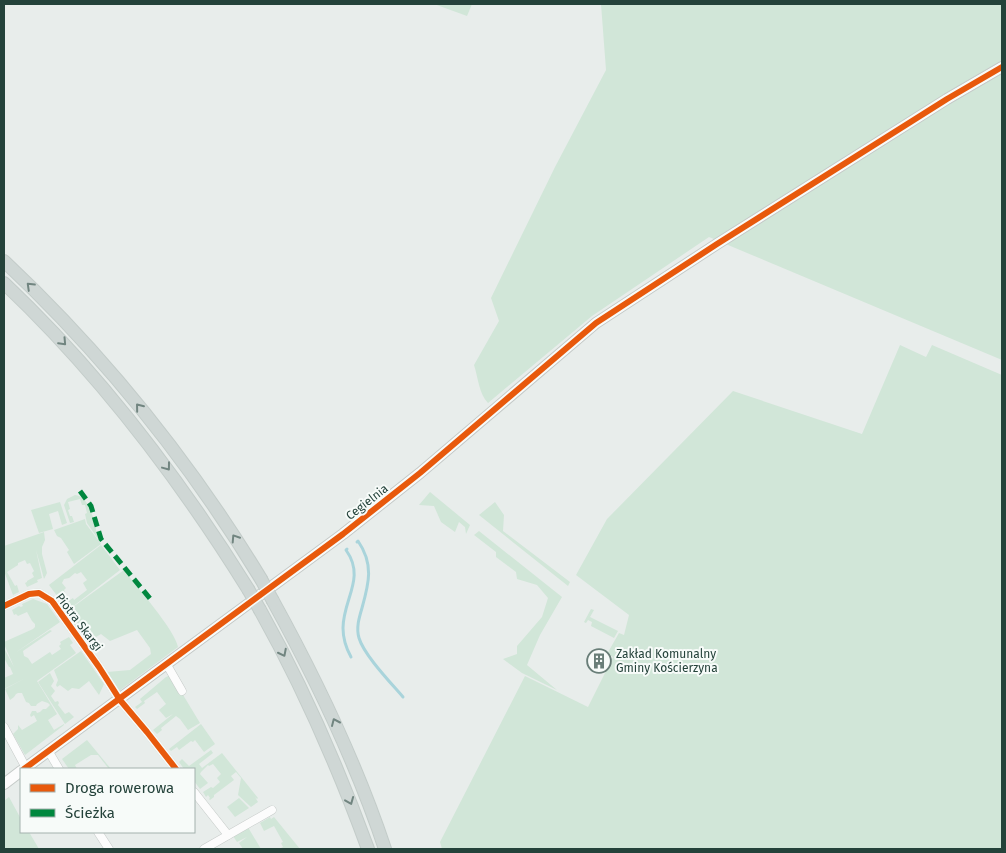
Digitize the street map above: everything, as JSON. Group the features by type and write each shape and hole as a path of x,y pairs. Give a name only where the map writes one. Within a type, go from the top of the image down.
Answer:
{"main road":[{"path":"4,261 89,347 159,431 212,504 261,580 310,669 334,718 363,788 385,849"},
{"path":"4,283 72,352 145,440 210,529 260,610 309,704 339,773 368,849"}],"street":[{"name":"Cegielnia","path":"27,768 393,496 596,323 717,244 1002,66"},
{"name":"Piotra Skargi","path":"4,606 29,594 39,593 52,601 120,700 175,768"},
{"path":"167,665 182,690"},
{"path":"4,727 23,768"},
{"path":"48,752 58,768"},
{"name":"Cegielnia","path":"4,784 20,773"},
{"path":"195,793 228,835"},
{"path":"204,849 272,810"},
{"path":"99,833 109,849"}],"green space":[{"path":"434,4 472,4 467,16"},
{"path":"601,4 1002,4 1002,360 709,237 592,316 488,403 481,390 474,365 499,321 491,298 555,167 606,70"},
{"path":"900,345 926,357 932,345 1002,375 1002,849 442,849 440,842 525,676 588,707 613,657 607,654 619,633 624,635 629,615 576,575 607,519 733,391 862,434"},
{"path":"430,492 470,525 466,534 465,527 459,522 455,532 441,522 434,506 419,505"},
{"path":"75,495 85,500 89,506 98,539 87,523 85,505 82,505 80,499 68,502 70,509 68,510 74,522 70,523 64,505 67,499"},
{"path":"60,502 67,523 62,525 58,511 49,514 53,529 39,533 31,510"},
{"path":"495,502 504,515 503,531 570,582 568,586 479,515"},
{"path":"85,519 86,524 101,544 74,564 67,552 69,550 54,530"},
{"path":"479,531 562,597 540,635 527,665 557,690 522,673 503,659 517,654 517,646 542,617 548,598 537,585 517,579 516,572 496,557 496,552 474,535"},
{"path":"44,532 45,540 42,554 47,573 44,579 36,550 42,578 27,587 25,583 34,577 32,573 34,571 30,563 27,564 25,560 18,563 18,565 7,572 15,586 17,585 19,592 13,595 4,571 4,546"},
{"path":"101,545 120,570 67,611 63,605 73,598 74,600 87,590 83,583 87,580 81,572 64,579 62,583 66,588 65,592 58,597 49,585"},
{"path":"124,570 163,619 178,647 119,691 107,672 130,670 151,654 150,648 137,630 110,641 101,634 86,643 66,612"},
{"path":"33,599 47,604 60,622 15,653 50,630 52,631 23,651 24,656 32,664 50,652 52,655 61,649 59,646 60,642 69,637 73,643 70,645 76,653 37,681 57,714 48,720 54,730 64,725 25,755 13,734 18,729 18,725 22,730 37,721 34,715 31,717 30,715 32,711 40,712 50,705 42,701 36,706 31,706 26,702 22,693 16,694 10,700 5,689 24,679 4,689 4,678 13,674 4,658 4,648 14,667 4,642 35,627 27,612 18,616 14,615 12,610 23,606 22,604"},
{"path":"591,609 594,610 590,617 618,631 614,638 591,626 592,622 588,620 586,623 584,622"},
{"path":"81,651 104,684 99,695 89,681 79,689 72,688 68,691 60,685 57,687 56,685 58,680 54,670"},
{"path":"50,673 54,681 51,686 55,691 51,696 55,702 58,701 58,705 65,714 69,712 74,717 65,724 38,682"},
{"path":"171,675 200,723 188,730 176,716 161,728 162,730 157,734 153,730 173,714 166,718 159,710 166,704 157,692 144,701 145,703 137,709 135,707 142,702 140,699"},
{"path":"201,724 215,744 204,752 195,740 179,750 177,747 171,751 169,749"},
{"path":"87,740 110,768 98,755 91,755 75,765 76,768 68,768 62,759"},
{"path":"211,750 213,753 199,764 202,768 222,753 258,798 255,797 258,802 251,807 238,795 241,778 236,772 231,776 234,780 210,800 208,795 206,797 203,792 211,787 213,788 220,782 217,778 221,774 213,764 208,765 200,774 208,783 200,789 195,782 195,768 183,768 179,762 182,759 189,766"},
{"path":"9,797 20,817 20,833 30,833 39,849 4,849 4,801"},
{"path":"239,798 249,808 235,817 227,807"},
{"path":"270,817 271,819 274,817 300,849 279,849 283,847 281,843 283,842 274,826 264,831 260,823"},
{"path":"248,827 261,849 243,849 239,843 247,837 237,842 233,836"}],"waterway":[{"path":"357,542 363,549 369,574 367,590 358,623 359,638 366,652 403,697"},
{"path":"347,549 352,560 354,579 344,617 343,632 351,657"}],"marked path":[{"path":"80,491 91,506 101,539 152,601"}],"cycle path":[{"path":"25,768 343,534 420,473 596,323 717,244 947,99 1002,67"},
{"path":"4,606 29,594 39,593 52,601 120,700 175,768"}],"place":[{"name":"Zakład Komunalny Gminy Kościerzyna","path":"599,661"}]}
